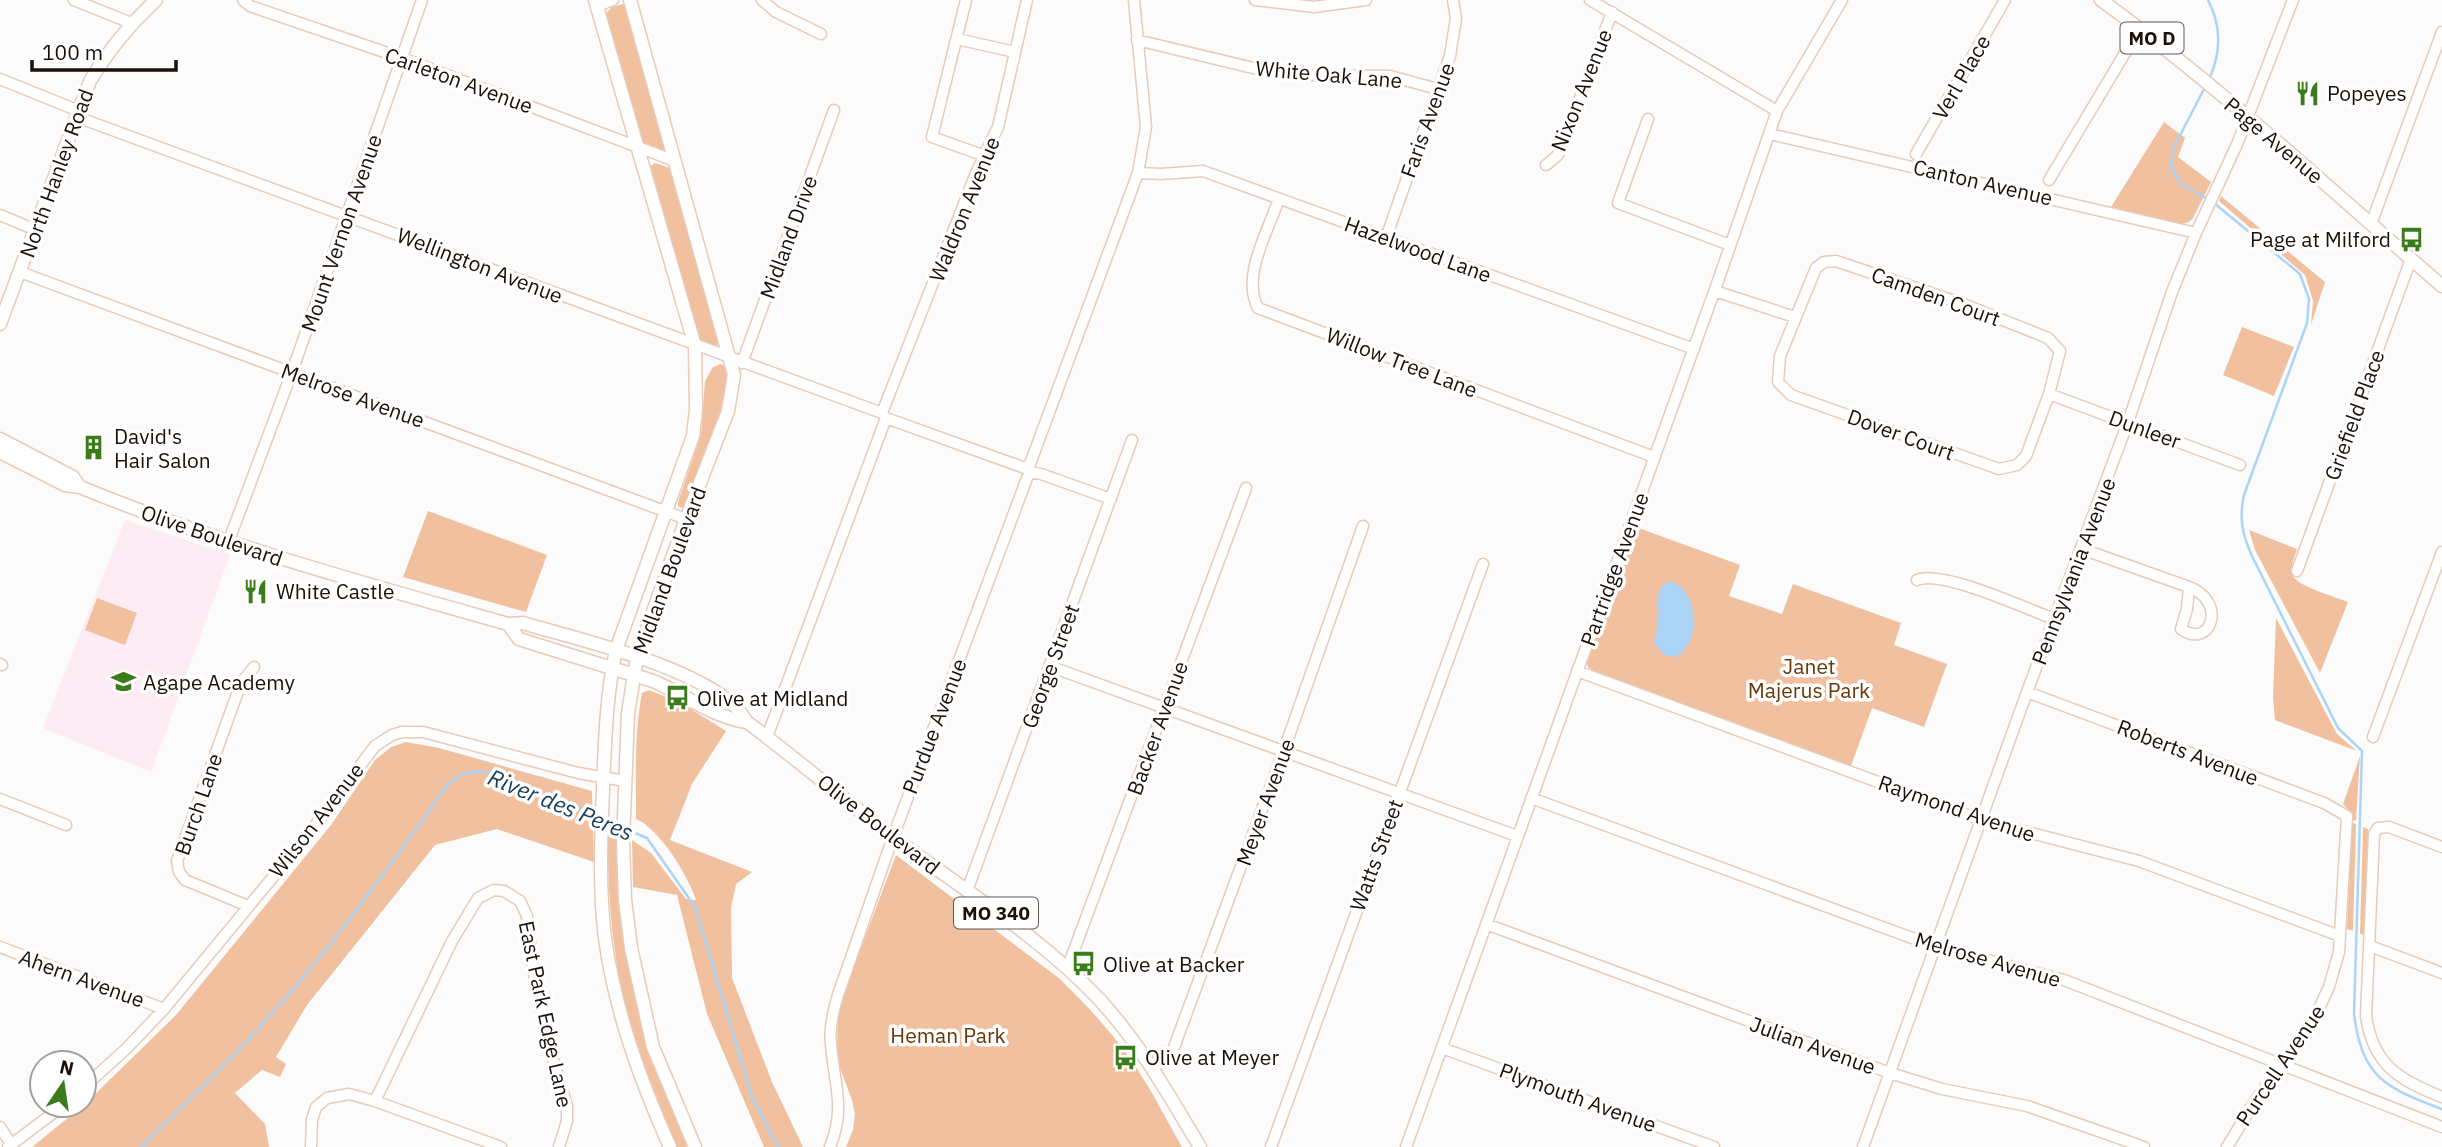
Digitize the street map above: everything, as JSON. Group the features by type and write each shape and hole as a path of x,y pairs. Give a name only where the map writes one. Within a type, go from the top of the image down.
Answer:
{"main road":[{"name":"North Hanley Road","path":"0,324 90,81 108,51 131,23 156,0"},
{"name":"Midland Boulevard","path":"630,0 675,161 736,361 728,411 637,657 628,713 623,842 625,900 640,994 653,1047 695,1147"},
{"name":"Page Avenue","path":"2101,0 2248,118 2442,286"},
{"name":"Midland Boulevard","path":"596,3 695,346 696,409 693,436 616,650 612,668 606,723 601,831 605,937 614,986 638,1070 670,1147"},
{"name":"Olive Boulevard","path":"0,439 73,477 80,486"},
{"name":"Olive Boulevard","path":"0,452 65,485 80,486 228,543 508,624 523,623 616,650 704,687 735,706 747,722 892,837 1043,947 1067,969 1125,1029 1200,1147"},
{"name":"Olive Boulevard","path":"508,624 519,639 633,675 674,690 729,720 747,722"}],"street":[{"path":"74,0 131,23"},
{"name":"Carleton Avenue","path":"243,0 250,6 402,58 675,161"},
{"name":"Mount Vernon Avenue","path":"228,543 292,372 422,0"},
{"path":"596,3 613,0"},
{"path":"762,0 776,12 821,34"},
{"path":"966,0 932,137 985,156"},
{"name":"Waldron Avenue","path":"767,737 884,415 976,173 998,127 1027,0"},
{"name":"Purdue Avenue","path":"830,1147 839,1114 830,1042 833,1011 892,837 1138,173 1146,127 1134,0"},
{"path":"1255,0 1314,7 1366,0"},
{"name":"Faris Avenue","path":"1386,238 1453,42 1456,18 1453,0"},
{"path":"1590,0 1777,111"},
{"name":"Partridge Avenue","path":"1406,1147 1715,291 1777,111 1842,0"},
{"name":"Verl Place","path":"1916,154 2005,0"},
{"name":"Pennsylvania Avenue","path":"1863,1147 1934,946 2128,422 2172,292 2248,118 2293,0"},
{"name":"Nixon Avenue","path":"1546,165 1561,149 1612,12"},
{"path":"2049,180 2140,29"},
{"path":"2371,224 2442,32"},
{"path":"957,39 1015,52"},
{"name":"White Oak Lane","path":"1138,40 1274,73 1390,76 1438,89"},
{"name":"Wellington Avenue","path":"0,79 78,114 1111,499"},
{"name":"Midland Drive","path":"736,361 834,110"},
{"path":"1648,119 1618,203 1730,246"},
{"name":"Canton Avenue","path":"1770,134 2196,233"},
{"name":"Hazelwood Lane","path":"1138,173 1203,171 1694,349"},
{"name":"Willow Tree Lane","path":"1279,200 1252,273 1252,297 1258,308 1654,457"},
{"path":"0,215 36,230"},
{"name":"Griefield Place","path":"2297,571 2411,259"},
{"name":"Camden Court","path":"1795,317 1816,268 1824,262 1836,261 1963,304 2048,338 2060,351 2049,394"},
{"name":"Melrose Avenue","path":"20,272 686,519"},
{"path":"1715,291 1795,317"},
{"name":"Dover Court","path":"1795,317 1780,356 1777,376 1778,382 1791,395 1999,469 2017,465 2026,456 2049,394"},
{"name":"Dunleer","path":"2049,394 2240,465"},
{"name":"George Street","path":"967,891 1132,440"},
{"name":"Backer Avenue","path":"1067,969 1246,488"},
{"name":"Meyer Avenue","path":"1152,1068 1166,1059 1173,1050 1363,526"},
{"path":"2082,549 2189,587"},
{"path":"2373,737 2442,552"},
{"name":"Watts Street","path":"1271,1147 1483,564"},
{"path":"1917,580 1924,577 1948,579 2054,619"},
{"path":"1049,666 1517,836"},
{"name":"Burch Lane","path":"248,906 185,880 178,872 177,860 242,683 254,667"},
{"name":"Raymond Avenue","path":"1577,671 1981,820 2139,861 2340,936"},
{"name":"Roberts Avenue","path":"2027,692 2324,803 2347,816"},
{"name":"Wilson Avenue","path":"98,1074 164,1009 311,831 367,754 391,735 411,731 435,734 578,773 625,781"},
{"name":"Melrose Avenue","path":"1531,798 1934,946 2064,980 2442,1127"},
{"path":"0,799 66,825"},
{"name":"Purcell Avenue","path":"2228,1147 2248,1111 2309,1030 2320,1010 2336,964 2340,936 2347,816"},
{"path":"2442,847 2389,827 2378,828 2372,842 2366,1016 2368,1032 2380,1057 2399,1077 2442,1097"},
{"name":"East Park Edge Lane","path":"375,1101 452,941 478,898 494,890 503,891 520,901 527,916 541,1008 567,1106 567,1121 559,1147"},
{"name":"Julian Avenue","path":"1486,924 1890,1073 1961,1093 2028,1105 2144,1147"},
{"path":"2370,946 2442,973"},
{"name":"Ahern Avenue","path":"0,947 164,1009"},
{"name":"Plymouth Avenue","path":"1442,1048 1714,1147"},
{"path":"312,1147 313,1113 327,1098 349,1094 501,1147"},
{"path":"0,1127 9,1146 45,1119"}],"shaded area":[{"name":"Agape Academy","path":"125,520 230,555 151,772 43,728"}],"green space":[{"path":"626,5 666,147 664,150 645,145 642,141 606,13 612,7"},
{"path":"2164,122 2185,138 2178,157 2211,182 2193,218 2182,224 2111,207"},
{"path":"655,163 673,171 720,341 716,346 699,339 649,167"},
{"path":"2221,196 2325,282 2311,325 2313,301 2305,275 2219,201"},
{"path":"2242,327 2294,347 2274,396 2223,375"},
{"path":"721,364 726,367 726,384 719,419 686,505 681,508 678,502 701,435 705,381 713,367"},
{"path":"428,511 547,555 526,612 403,577"},
{"name":"Janet Majerus Park","path":"1636,527 1740,565 1729,596 1782,614 1793,584 1901,623 1894,645 1947,664 1924,727 1872,708 1851,766 1592,670 1587,663"},
{"path":"2249,530 2297,549 2293,576 2310,588 2348,602 2320,673 2255,550"},
{"path":"97,598 137,613 125,645 85,630"},
{"path":"2276,618 2337,734 2357,751 2275,720 2273,697"},
{"path":"649,690 683,704 726,731 692,784 670,840 752,872 736,884 731,908 732,978 772,1082 803,1147 764,1147 707,1014 677,895 633,887 632,840 651,853 686,899 696,900 672,854 654,832 636,819 638,724 642,693"},
{"path":"406,742 439,748 592,791 594,862 497,829 435,845 307,1005 276,1057 286,1064 280,1077 262,1070 235,1093 265,1124 269,1147 32,1147 67,1119 98,1119 98,1091 176,1015 331,825 375,760 391,747"},
{"path":"2360,756 2356,821 2352,820 2350,811 2343,804"},
{"path":"2352,823 2356,824 2353,931 2347,929"},
{"path":"2363,827 2368,829 2365,935 2360,934"},
{"path":"608,834 617,838 628,956 690,1147 677,1147 646,1076 630,1025 614,944"},
{"name":"Heman Park","path":"896,855 1069,988 1129,1057 1182,1147 846,1147 853,1130 855,1114 840,1068 837,1049 838,1009"}],"water":[{"path":"1670,582 1687,594 1694,616 1690,640 1685,650 1676,657 1664,655 1654,643 1659,592"}],"waterway":[{"path":"2208,0 2218,38 2210,77"},
{"path":"2205,87 2173,149 2171,169 2182,185 2208,199"},
{"path":"2214,203 2300,274 2309,299 2307,323 2244,495 2242,526 2252,556 2338,728 2362,751 2354,1014 2363,1053 2380,1078 2392,1087 2442,1109"},
{"name":"River des Peres","path":"141,1147 234,1055 301,980 376,884 448,784 461,775 477,771 500,775 597,815"},
{"name":"River des Peres","path":"606,820 619,826"},
{"name":"River des Peres","path":"628,830 647,838 695,907 752,1097 778,1147"}],"place":[{"name":"Popeyes","path":"2307,93"},
{"name":"Page at Milford","path":"2411,239"},
{"name":"David's Hair Salon","path":"94,448"},
{"name":"White Castle","path":"256,591"},
{"name":"Agape Academy","path":"123,682"},
{"name":"Olive at Midland","path":"677,698"},
{"name":"Olive at Backer","path":"1083,964"},
{"name":"Olive at Meyer","path":"1125,1057"}]}
